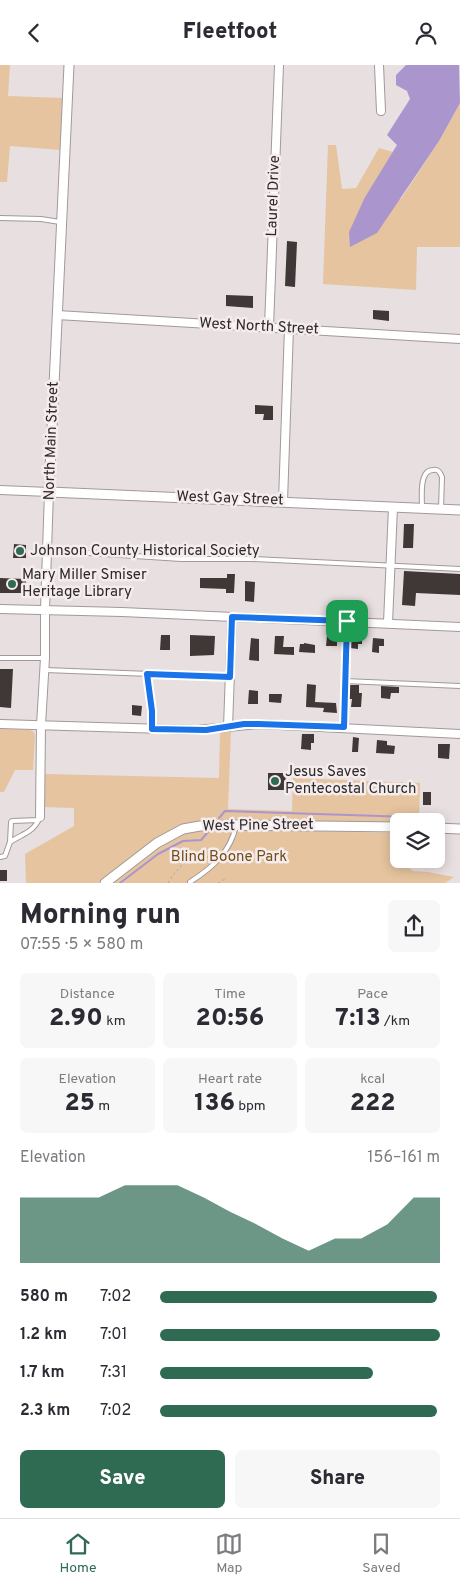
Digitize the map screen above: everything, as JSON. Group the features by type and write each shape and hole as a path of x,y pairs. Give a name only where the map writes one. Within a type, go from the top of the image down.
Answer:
{"street":[{"name":"North Main Street","path":"39,819 49,492 69,65"},
{"name":"Laurel Drive","path":"269,327 278,65"},
{"path":"379,65 381,111"},
{"name":"West North Street","path":"57,315 460,339"},
{"path":"284,501 289,328"},
{"name":"West Gay Street","path":"0,490 460,510"},
{"path":"388,623 393,507"},
{"path":"0,609 347,621 460,627"},
{"path":"228,727 232,617"},
{"path":"0,724 206,730 259,724 460,733"},
{"name":"West Pine Street","path":"104,883 157,843 183,829 200,826 236,825 390,827"},
{"path":"445,828 460,829"}],"lane":[{"path":"0,218 41,219 63,222"},
{"path":"422,508 422,481 425,474 435,469 440,472 442,477 441,509"},
{"path":"47,552 460,569"},
{"path":"344,727 347,621"},
{"path":"0,658 45,658"},
{"path":"44,670 230,677"},
{"path":"147,674 152,711 152,729"},
{"path":"345,681 460,686"},
{"path":"0,857 5,857 10,841 12,821 39,819 36,827 10,841"},
{"path":"190,882 205,872 230,846 236,825"}],"path":[{"path":"168,883 173,873 191,859 202,855 207,857"},
{"path":"218,883 226,878"}],"green space":[{"path":"0,65 10,65 8,96 62,98 61,150 10,146 7,182 0,182"},
{"path":"460,103 460,247 417,247 416,290 323,284 328,145 336,145 342,189 356,188 379,148 393,152 365,197 401,199 439,141"},
{"path":"0,729 30,730 34,732 35,736 33,770 15,770 4,792 0,792"},
{"path":"231,731 228,809 292,811 293,778 420,783 419,813 390,813 390,823 226,821 194,823 98,883 26,883 25,854 74,826 74,808 44,807 45,774 219,778 220,732"},
{"name":"Blind Boone Park","path":"220,830 390,833 390,868 410,868 413,871 454,877 445,883 110,883 171,840 193,832"}],"shaded area":[{"path":"406,65 459,65 460,103 439,141 377,233 350,247 349,232 365,197 397,145 387,135 410,99 407,91 396,85 396,75"}],"building":[{"path":"287,241 297,242 295,287 285,286"},
{"path":"226,295 253,296 253,308 226,306"},
{"path":"373,310 389,311 389,321 373,319"},
{"path":"255,405 273,406 273,420 263,420 264,414 255,414"},
{"path":"404,524 414,524 413,548 403,548"},
{"name":"Johnson County Historical Society","path":"14,544 26,545 26,558 13,558"},
{"path":"404,571 460,574 460,595 416,593 415,606 402,605"},
{"path":"227,574 235,574 234,593 226,593 226,589 200,588 200,578 227,578"},
{"path":"0,578 26,579 26,593 0,593"},
{"path":"245,581 255,582 254,602 245,601"},
{"path":"161,635 170,635 170,650 160,650"},
{"path":"190,635 215,636 214,655 190,656"},
{"path":"275,636 284,636 283,647 294,647 294,655 274,654"},
{"path":"327,636 343,637 343,642 337,642 337,646 326,646"},
{"path":"350,637 362,638 362,644 358,644 358,649 350,648"},
{"path":"251,638 259,639 259,661 249,660"},
{"path":"373,638 384,639 384,646 379,646 379,653 372,652"},
{"path":"300,644 315,645 315,653 299,652"},
{"path":"0,669 13,669 11,708 0,707"},
{"path":"307,684 316,685 315,702 336,703 337,713 323,712 324,708 306,707"},
{"path":"350,685 359,685 359,693 362,693 361,707 351,707 352,699 349,699"},
{"path":"381,686 399,687 399,693 391,693 390,699 381,698"},
{"path":"249,690 258,691 258,704 248,704"},
{"path":"269,694 282,694 281,703 269,702"},
{"path":"132,705 142,706 141,716 132,715"},
{"path":"302,734 314,734 314,743 311,743 311,750 301,749"},
{"path":"353,737 359,738 358,752 352,752"},
{"path":"377,740 387,741 387,745 395,746 394,754 376,753"},
{"path":"438,744 450,744 449,759 438,758"},
{"name":"Jesus Saves Pentecostal Church","path":"268,773 286,773 285,790 268,790"},
{"path":"423,792 431,792 431,805 423,805"},
{"path":"0,870 7,870 7,881 0,881"}],"waterway":[{"path":"219,818 225,811 390,816"},
{"path":"120,883 158,854 183,841 201,840 208,832"}],"place":[{"name":"Johnson County Historical Society","path":"20,551"},
{"name":"Mary Miller Smiser Heritage Library","path":"12,584"},
{"name":"Jesus Saves Pentecostal Church","path":"275,781"}],"route":[{"path":"232,617 347,621 344,727 244,724 206,730 152,729 152,711 147,674 230,677 232,617"}]}
